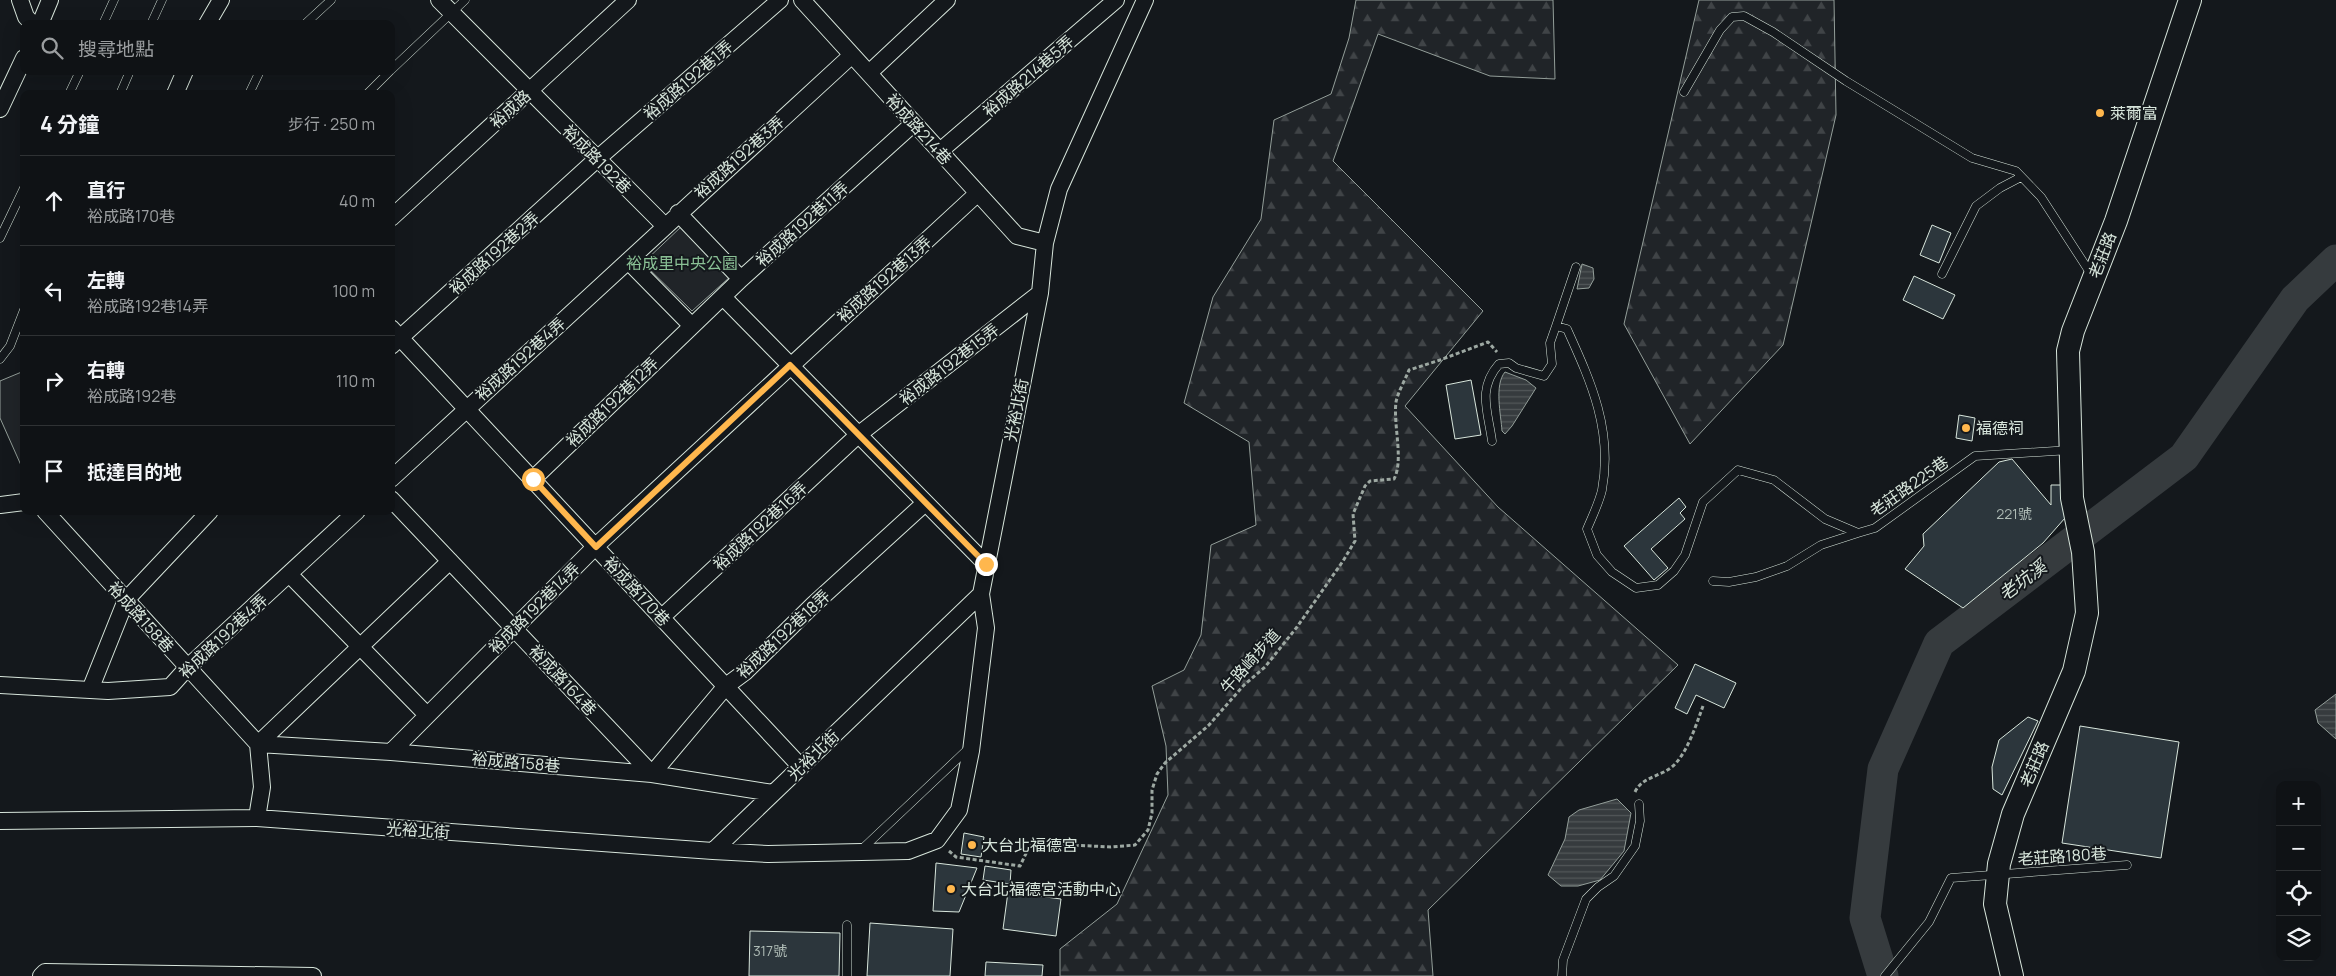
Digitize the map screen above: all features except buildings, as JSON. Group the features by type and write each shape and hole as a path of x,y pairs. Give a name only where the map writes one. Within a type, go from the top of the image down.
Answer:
{"street":[{"path":"20,0 26,17 29,20"},
{"path":"42,20 50,0"},
{"path":"209,20 221,0"},
{"name":"裕成路192巷","path":"439,0 665,226"},
{"name":"裕成路","path":"395,214 628,0"},
{"name":"裕成路192巷1弄","path":"596,159 780,0"},
{"name":"裕成路214巷","path":"802,0 1016,236 1045,243"},
{"path":"869,73 947,0"},
{"name":"裕成路214巷5弄","path":"940,151 1116,0"},
{"name":"光裕北街","path":"0,821 256,818 714,851 981,594 1040,293 1045,243 1058,189 1145,0"},
{"name":"老莊路","path":"2012,976 1995,904 1998,874 2013,814 2074,672 2087,613 2083,552 2072,498 2068,351 2116,221 2190,0"},
{"name":"裕成路192巷3弄","path":"628,261 852,55"},
{"path":"0,109 20,66"},
{"path":"177,90 183,75"},
{"name":"裕成路192巷11弄","path":"692,326 741,279 914,123"},
{"name":"裕成路192巷2弄","path":"395,336 596,159"},
{"name":"裕成路192巷13弄","path":"790,365 978,193"},
{"path":"678,213 741,279"},
{"path":"628,261 692,326"},
{"name":"裕成路192巷4弄","path":"395,475 628,261"},
{"name":"裕成路192巷15弄","path":"858,435 1040,293"},
{"path":"723,297 986,564"},
{"name":"裕成路192巷12弄","path":"533,479 692,326"},
{"name":"裕成路170巷","path":"395,338 467,408 801,767"},
{"name":"裕成路192巷14弄","path":"391,752 596,547 790,365"},
{"name":"裕成路192巷16弄","path":"662,617 858,435"},
{"path":"0,506 20,503"},
{"name":"裕成路164巷","path":"395,503 652,774"},
{"name":"裕成路192巷18弄","path":"652,774 726,686 745,672 813,605 925,503"},
{"name":"裕成路158巷","path":"49,515 258,744 391,752 652,774 773,793"},
{"path":"90,690 126,600 206,515"},
{"name":"裕成路192巷4弄","path":"0,684 108,691 170,687 188,667 353,515"},
{"path":"256,818 262,787 258,744 450,561"},
{"path":"289,574 427,715"},
{"path":"714,851 768,854 908,851 936,840 959,810 971,746 986,628 981,594"},
{"path":"41,976 45,972 313,976"}],"lane":[{"path":"104,20 114,0"},
{"path":"153,20 162,0"},
{"path":"309,20 331,0"},
{"path":"395,67 465,0"},
{"path":"1684,92 1720,30 1732,17 1744,16 1773,32 1846,81 1972,158 2016,171 2041,196 2094,278"},
{"path":"71,90 78,75"},
{"path":"122,90 128,75"},
{"path":"251,90 258,75"},
{"path":"371,90 387,75"},
{"path":"1942,274 1976,206 2000,188 2022,177"},
{"path":"0,238 20,196"},
{"path":"1492,441 1484,387 1490,374 1499,364 1509,363 1516,368 1544,376 1552,364 1550,343 1576,267"},
{"path":"0,359 10,346 20,320"},
{"name":"老莊路225巷","path":"1556,326 1567,329 1600,410 1604,436 1602,491 1587,529 1597,555 1612,572 1636,588 1658,585 1674,571 1685,555 1703,502 1738,470 1774,480 1825,519 1858,534 1875,528 1975,456 2071,450"},
{"path":"1713,581 1729,582 1756,577 1787,566 1821,546 1858,534"},
{"path":"858,852 971,746"},
{"path":"1562,976 1563,960 1586,899 1598,887 1614,876 1635,846 1640,821 1639,804"},
{"name":"老莊路180巷","path":"1885,976 1930,922 1951,878 2127,865"},
{"path":"847,925 847,976"}],"path":[{"name":"牛路崎步道","path":"936,840 956,857 1020,866 1032,843 1111,847 1135,845 1148,830 1152,813 1152,790 1157,774 1165,764 1209,725 1244,685 1265,667 1302,619 1355,541 1354,514 1365,486 1370,482 1394,479 1399,470 1396,401 1409,370 1488,342 1503,364"},
{"path":"1639,804 1634,797 1636,790 1644,780 1664,773 1676,764 1693,732 1703,706"}],"green space":[{"path":"1356,0 1553,0 1555,79 1490,76 1378,34 1333,161 1483,311 1405,406 1498,507 1678,665 1428,910 1433,976 1060,976 1060,949 1117,904 1168,795 1166,746 1152,686 1184,670 1201,635 1211,545 1256,525 1249,442 1184,403 1213,297 1261,219 1274,120 1331,94 1349,38"},
{"path":"1699,0 1834,0 1836,115 1783,345 1690,444 1624,324"},
{"name":"裕成里中央公園","path":"683,225 731,276 692,311 643,263"},
{"path":"20,373 20,463 0,418 0,381"}],"shaded area":[{"path":"1582,264 1593,268 1594,279 1589,288 1577,289"},
{"path":"1505,372 1526,380 1536,388 1505,434 1502,431 1499,392"},
{"path":"2336,694 2336,739 2318,723 2315,710"},
{"path":"1617,799 1631,813 1624,851 1600,880 1578,886 1561,886 1548,875 1565,839 1569,817 1579,810"}],"waterway":[{"name":"老坑溪","path":"1883,976 1865,918 1883,769 1939,643 2184,457 2295,299 2336,260"}],"place":[{"name":"萊爾富","path":"2100,113"},
{"name":"福德祠","path":"1966,428"},
{"name":"大台北福德宮","path":"972,845"},
{"name":"大台北福德宮活動中心","path":"951,889"}],"route":[{"path":"533,479 596,547 790,365 986,564"}]}
